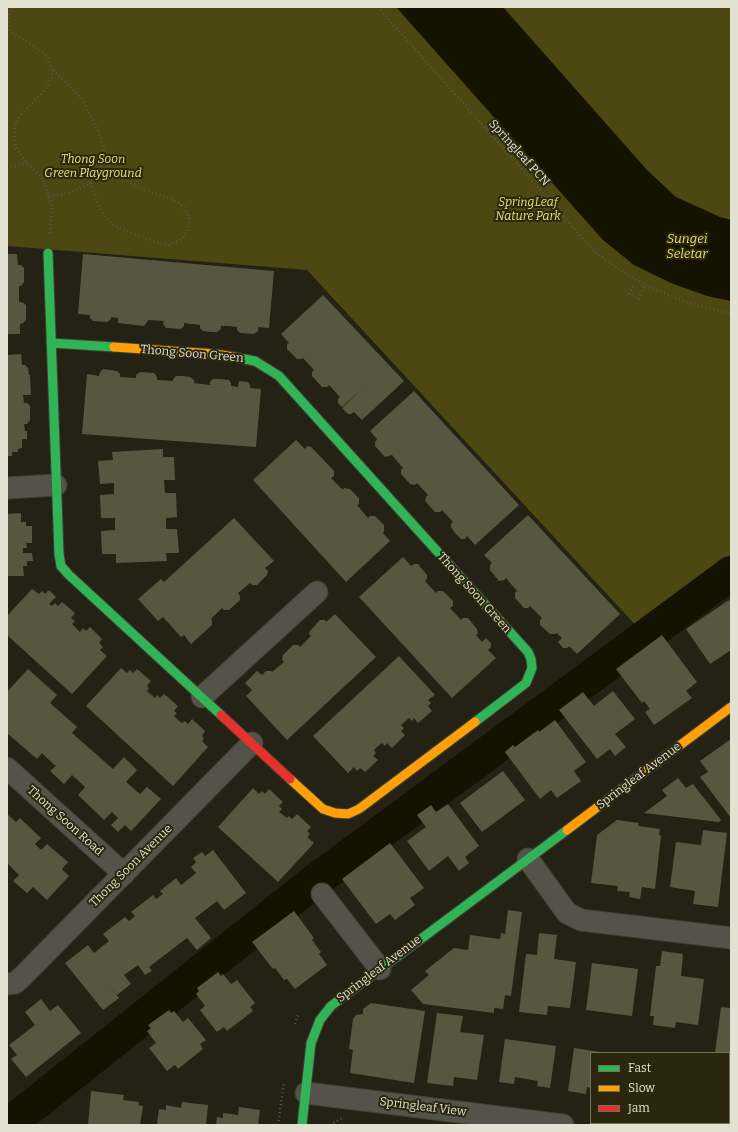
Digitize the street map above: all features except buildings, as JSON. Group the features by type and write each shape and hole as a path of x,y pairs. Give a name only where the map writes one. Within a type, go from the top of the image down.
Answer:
{"street":[{"name":"Thong Soon Green","path":"48,253 51,343 56,486 59,554 61,566 323,809 335,813 348,814 359,809 526,683 532,668 531,659 528,652 278,376 255,361 215,354 51,343"},
{"path":"7,488 56,486"},
{"path":"202,697 317,592"},
{"name":"Springleaf Avenue","path":"302,1125 312,1043 320,1020 330,1006 731,707"},
{"name":"Thong Soon Avenue","path":"7,984 15,983 21,978 252,744"},
{"name":"Thong Soon Road","path":"7,768 124,874"},
{"path":"528,859 567,913 581,920 731,938"},
{"path":"322,894 380,969"},
{"name":"Springleaf View","path":"306,1093 563,1125"}],"path":[{"path":"13,7 9,14 8,20 8,26 11,31 16,36 43,52 49,60 52,69 52,78 48,86 20,116 15,126 14,137 16,148 27,163 43,180 52,205 48,253"},
{"name":"Springleaf PCN","path":"378,7 595,252 620,270 646,285 686,302 731,314"},
{"path":"49,196 70,193 90,183 98,173 103,161 104,149 100,136 83,100 52,69"},
{"path":"90,183 104,216 114,225 161,244 169,244 183,238 189,224 189,216 180,204 173,200 143,190 121,178 103,161"},
{"path":"7,168 27,163"},
{"path":"633,286 629,294 639,299 646,285"}],"green space":[{"name":"SpringLeaf Nature Park","path":"7,7 731,7 731,563 641,631 307,270 7,246"}],"water":[{"name":"Sungei Seletar","path":"396,7 503,7 647,170 676,197 720,217 731,220 731,301 707,296 671,283 634,265 603,240"}],"waterway":[{"path":"8,1125 311,884 731,573"}],"traffic: fast":[{"path":"48,253 59,554 61,566 221,715"},
{"path":"51,343 114,347"},
{"path":"239,358 255,361 279,376 528,652 531,659 532,668 526,683 475,722"},
{"path":"302,1125 311,1043 320,1020 331,1006 567,830"}],"traffic: slow":[{"path":"114,347 215,354 239,358"},
{"path":"567,830 731,707"},
{"path":"290,779 323,809 335,813 348,814 359,809 475,722"}],"traffic: jam":[{"path":"221,715 290,779"}],"park label":[{"name":"Thong Soon Green Playground","path":"93,167"}]}
